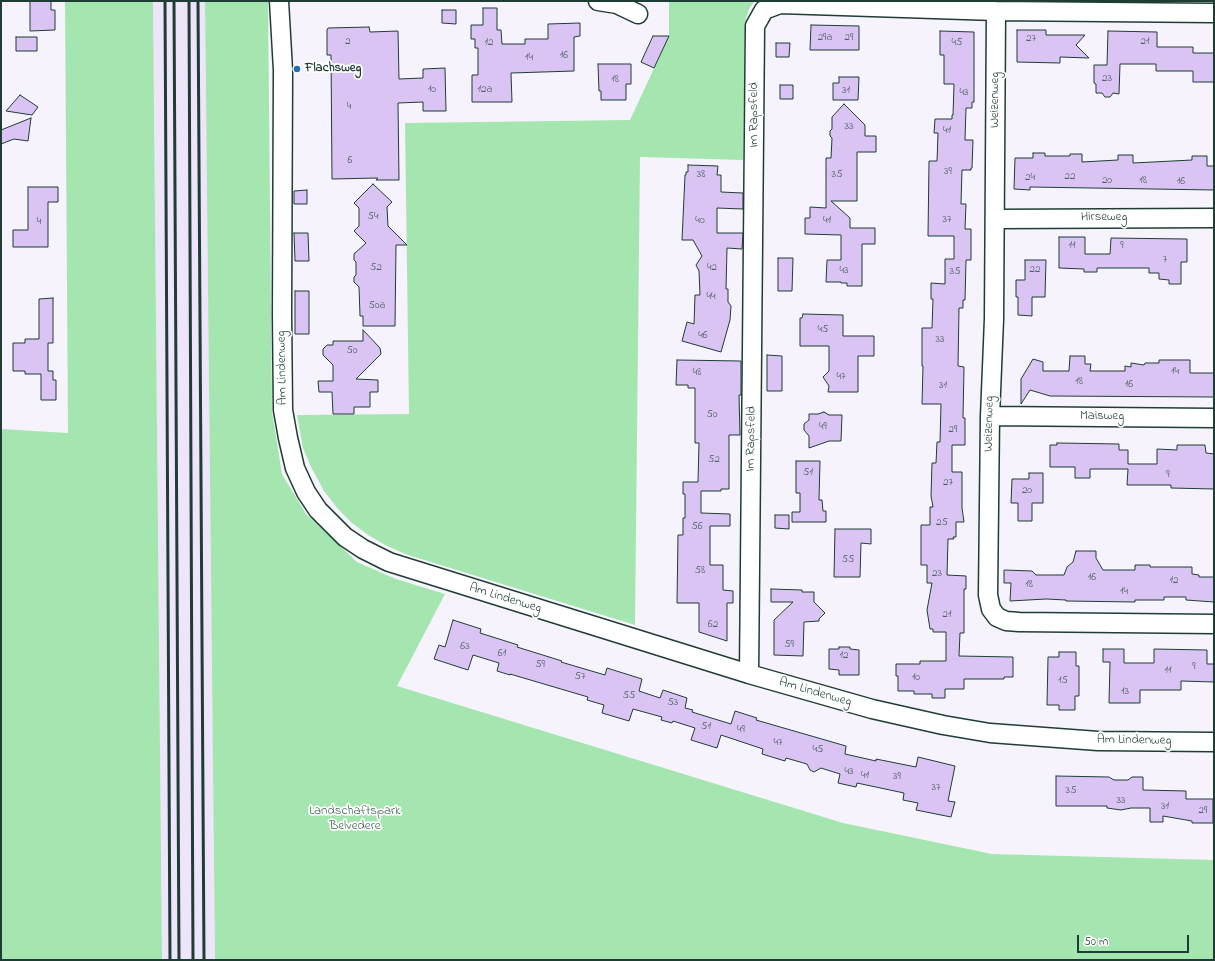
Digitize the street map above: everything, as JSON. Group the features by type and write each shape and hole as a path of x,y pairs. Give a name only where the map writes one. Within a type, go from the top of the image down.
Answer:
{"street":[{"name":"Am Lindenweg","path":"279,1 283,70 283,410 295,468 306,492 318,510 345,536 363,549 389,562 749,674 872,709 943,725 990,733 1098,741 1214,742"},
{"path":"598,1 617,4 638,14"},
{"name":"Im Rapsfeld","path":"749,674 755,26 764,10 780,4 996,10 1214,13"},
{"name":"Weizenweg","path":"996,10 994,319 990,416 988,595 991,609 997,617 1006,621 1020,622 1214,624"},
{"name":"Hirseweg","path":"995,219 1214,218"},
{"name":"Maisweg","path":"990,416 1214,418"}],"shaded area":[{"path":"153,1 205,1 215,960 162,960"}],"green space":[{"path":"65,1 153,1 162,960 1,960 1,429 68,433"},
{"name":"Landschaftspark Belvedere","path":"205,1 268,1 272,412 282,474 306,514 357,562 396,579 445,594 397,686 843,823 992,854 1214,860 1214,960 215,960"},
{"path":"669,1 755,1 749,9 745,22 743,160 640,157 635,625 408,555 387,546 368,535 352,523 338,509 324,491 303,448 297,415 409,414 405,123 630,120 669,36"}],"building":[{"path":"30,1 51,1 51,10 55,10 55,30 30,31"},
{"path":"483,8 497,8 497,30 501,30 502,44 525,44 525,39 548,39 548,24 580,23 580,36 574,37 574,71 511,73 512,102 472,102 472,75 478,75 478,48 475,48 475,39 471,39 471,25 483,25"},
{"path":"442,10 456,10 456,24 442,23"},
{"path":"811,25 859,26 859,50 810,50"},
{"path":"369,27 370,32 398,31 399,79 423,78 423,69 445,68 446,111 423,111 423,102 398,103 399,180 376,180 378,178 332,179 331,55 327,55 327,30 328,28"},
{"path":"1017,30 1046,30 1046,35 1085,35 1076,45 1089,58 1060,57 1060,63 1017,62"},
{"path":"940,31 974,32 974,102 972,102 972,108 966,108 965,140 973,140 972,168 971,170 962,170 961,204 966,204 965,229 971,229 971,260 966,260 965,300 963,300 963,308 959,308 958,366 964,367 963,418 965,418 965,445 952,445 952,472 962,472 962,508 964,522 956,522 956,537 953,537 954,539 948,539 947,575 966,576 966,589 964,589 964,633 960,633 959,656 1013,657 1013,677 1004,677 1004,679 964,679 964,689 945,689 945,698 932,698 932,694 914,694 914,691 898,691 896,664 920,664 920,661 946,661 946,632 933,632 933,629 930,629 927,610 932,583 927,583 927,565 921,565 921,525 930,525 930,507 933,507 931,496 932,463 936,463 937,442 940,442 941,404 922,404 922,328 932,328 933,299 931,299 931,283 945,284 945,259 954,259 954,236 928,236 929,161 937,161 938,133 934,133 935,119 952,119 953,115 954,84 944,84 944,55 940,55"},
{"path":"1108,31 1157,32 1157,47 1193,47 1193,53 1214,53 1214,82 1193,82 1193,71 1156,71 1156,64 1120,64 1119,94 1113,93 1110,97 1105,97 1102,93 1096,93 1096,84 1094,83 1094,65 1107,65"},
{"path":"653,36 669,36 654,68 641,62"},
{"path":"16,37 37,37 37,51 16,51"},
{"path":"776,43 790,43 789,57 776,57"},
{"path":"598,64 631,64 631,84 626,84 626,100 601,100 601,91 599,91"},
{"path":"839,77 859,77 858,100 833,100 833,83 839,83"},
{"path":"780,85 793,85 793,99 780,99"},
{"path":"20,95 38,107 32,115 6,111"},
{"path":"844,104 865,125 865,136 876,136 876,152 857,152 857,201 831,201 850,218 850,228 875,228 875,244 862,244 862,286 847,286 847,283 841,282 826,282 827,260 841,260 841,235 805,234 805,218 810,218 810,207 826,208 826,158 831,158 832,138 830,136 830,131 832,129 832,117"},
{"path":"31,118 28,141 14,139 1,144 1,130"},
{"path":"1033,153 1045,153 1045,156 1070,156 1070,154 1082,154 1082,162 1118,160 1118,155 1133,155 1133,163 1192,160 1192,156 1207,156 1207,166 1214,166 1214,190 1030,187 1030,190 1014,189 1015,158 1033,158"},
{"path":"688,165 718,166 717,175 721,175 721,192 743,193 743,209 717,208 717,233 743,233 742,249 727,248 726,289 728,289 728,302 731,306 730,320 721,352 682,341 687,322 694,324 695,295 700,295 699,271 696,265 702,256 693,240 682,240 685,175 686,172 688,172"},
{"path":"373,184 392,202 387,207 388,226 407,245 396,245 395,326 363,326 363,316 360,316 359,287 354,282 354,277 356,275 356,262 354,260 354,254 366,243 354,231 359,226 359,208 354,203"},
{"path":"28,187 58,187 58,202 48,202 48,247 13,247 13,230 28,230"},
{"path":"307,190 307,204 294,204 294,191"},
{"path":"294,233 308,233 309,261 295,261"},
{"path":"1059,237 1085,237 1085,254 1110,254 1111,238 1187,239 1187,262 1181,262 1181,284 1169,284 1169,280 1159,279 1159,273 1149,273 1149,268 1097,268 1097,272 1084,272 1084,269 1059,268"},
{"path":"778,258 793,258 792,291 778,291"},
{"path":"1025,260 1046,260 1045,297 1032,297 1032,316 1018,315 1016,280 1025,280"},
{"path":"295,291 309,291 309,334 295,334"},
{"path":"53,298 53,343 48,343 48,371 53,371 53,380 56,380 56,400 41,400 41,374 25,374 25,371 13,371 13,343 25,343 25,339 39,339 39,299"},
{"path":"803,314 843,315 843,336 874,336 874,356 858,356 858,392 828,392 829,386 823,377 829,371 829,346 800,346 800,318 802,318"},
{"path":"363,330 380,348 381,354 356,379 378,380 378,392 370,392 370,407 354,407 354,414 333,414 332,392 319,392 318,381 333,381 333,365 323,355 323,349 327,345 333,345 333,341 363,341"},
{"path":"767,355 782,356 782,391 767,391"},
{"path":"1070,356 1085,356 1085,364 1091,364 1090,371 1125,371 1125,366 1131,367 1131,363 1144,365 1145,363 1159,363 1159,360 1190,360 1190,373 1214,373 1214,397 1050,396 1030,390 1021,404 1021,379 1033,359 1043,362 1043,371 1069,371"},
{"path":"677,360 741,361 741,395 739,395 740,435 729,435 729,489 721,489 721,491 701,491 701,513 730,514 730,526 710,526 710,565 723,565 723,590 733,591 733,603 727,603 727,641 699,632 699,603 677,603 678,535 683,535 683,518 685,518 685,494 683,494 683,482 698,482 699,443 695,443 695,388 688,388 688,385 676,385"},
{"path":"824,412 829,415 842,415 841,441 829,441 809,448 809,436 804,430 804,424 809,420 809,414"},
{"path":"1057,443 1119,444 1119,450 1128,450 1128,464 1157,464 1157,449 1177,450 1177,445 1205,445 1206,453 1214,454 1214,489 1171,488 1171,485 1127,485 1128,469 1090,469 1090,478 1075,478 1075,467 1050,467 1050,445 1057,445"},
{"path":"796,461 820,461 819,500 822,500 823,511 826,511 826,522 792,522 792,512 800,512 800,493 796,493"},
{"path":"1029,473 1043,473 1043,503 1032,503 1032,521 1018,521 1018,503 1011,503 1012,479 1029,479"},
{"path":"775,515 789,515 789,529 775,528"},
{"path":"835,529 871,529 871,544 861,543 860,577 834,577"},
{"path":"1076,551 1096,551 1096,558 1103,570 1135,570 1135,565 1150,565 1150,567 1192,567 1192,574 1199,575 1199,577 1214,577 1214,602 1186,600 1186,597 1164,597 1164,600 1135,600 1135,602 1066,601 1046,599 1010,601 1011,583 1004,583 1004,570 1032,571 1036,575 1064,575 1067,567 1073,562"},
{"path":"771,589 814,592 814,602 825,613 819,621 804,622 803,656 774,655 774,620 793,602 771,602"},
{"path":"453,620 481,629 480,633 518,645 517,647 562,661 561,662 605,675 607,668 642,679 639,691 660,698 663,690 687,698 685,708 693,710 692,712 731,724 735,711 757,718 756,720 846,746 845,754 876,761 876,759 916,767 918,757 955,766 948,801 955,802 951,817 916,810 918,803 903,800 904,793 857,783 856,787 838,783 840,774 821,768 814,772 810,770 807,764 786,758 785,761 762,754 763,749 721,735 717,748 691,740 695,728 673,721 672,723 661,720 662,717 633,709 629,721 602,713 604,705 587,700 588,697 497,671 499,663 473,655 468,670 434,659 439,645 445,647"},
{"path":"839,647 850,647 850,649 859,650 859,675 839,675 839,670 829,669 829,649 839,649"},
{"path":"1103,649 1124,649 1124,663 1154,663 1154,649 1207,650 1207,664 1214,664 1214,682 1181,681 1181,690 1140,690 1140,703 1109,703 1110,662 1103,662"},
{"path":"1059,652 1076,652 1076,666 1079,666 1079,696 1075,696 1075,710 1059,710 1059,705 1047,705 1048,657 1059,657"},
{"path":"1056,776 1109,777 1114,780 1128,780 1132,777 1143,777 1143,790 1186,791 1186,799 1213,799 1213,823 1192,823 1192,821 1163,816 1163,822 1150,822 1150,808 1131,808 1121,810 1107,808 1107,806 1056,806"}],"railway":[{"path":"165,1 170,960"},
{"path":"174,1 179,960"},
{"path":"189,1 193,960"},
{"path":"198,1 204,960"}],"place":[{"name":"Flachsweg","path":"297,69"}]}
